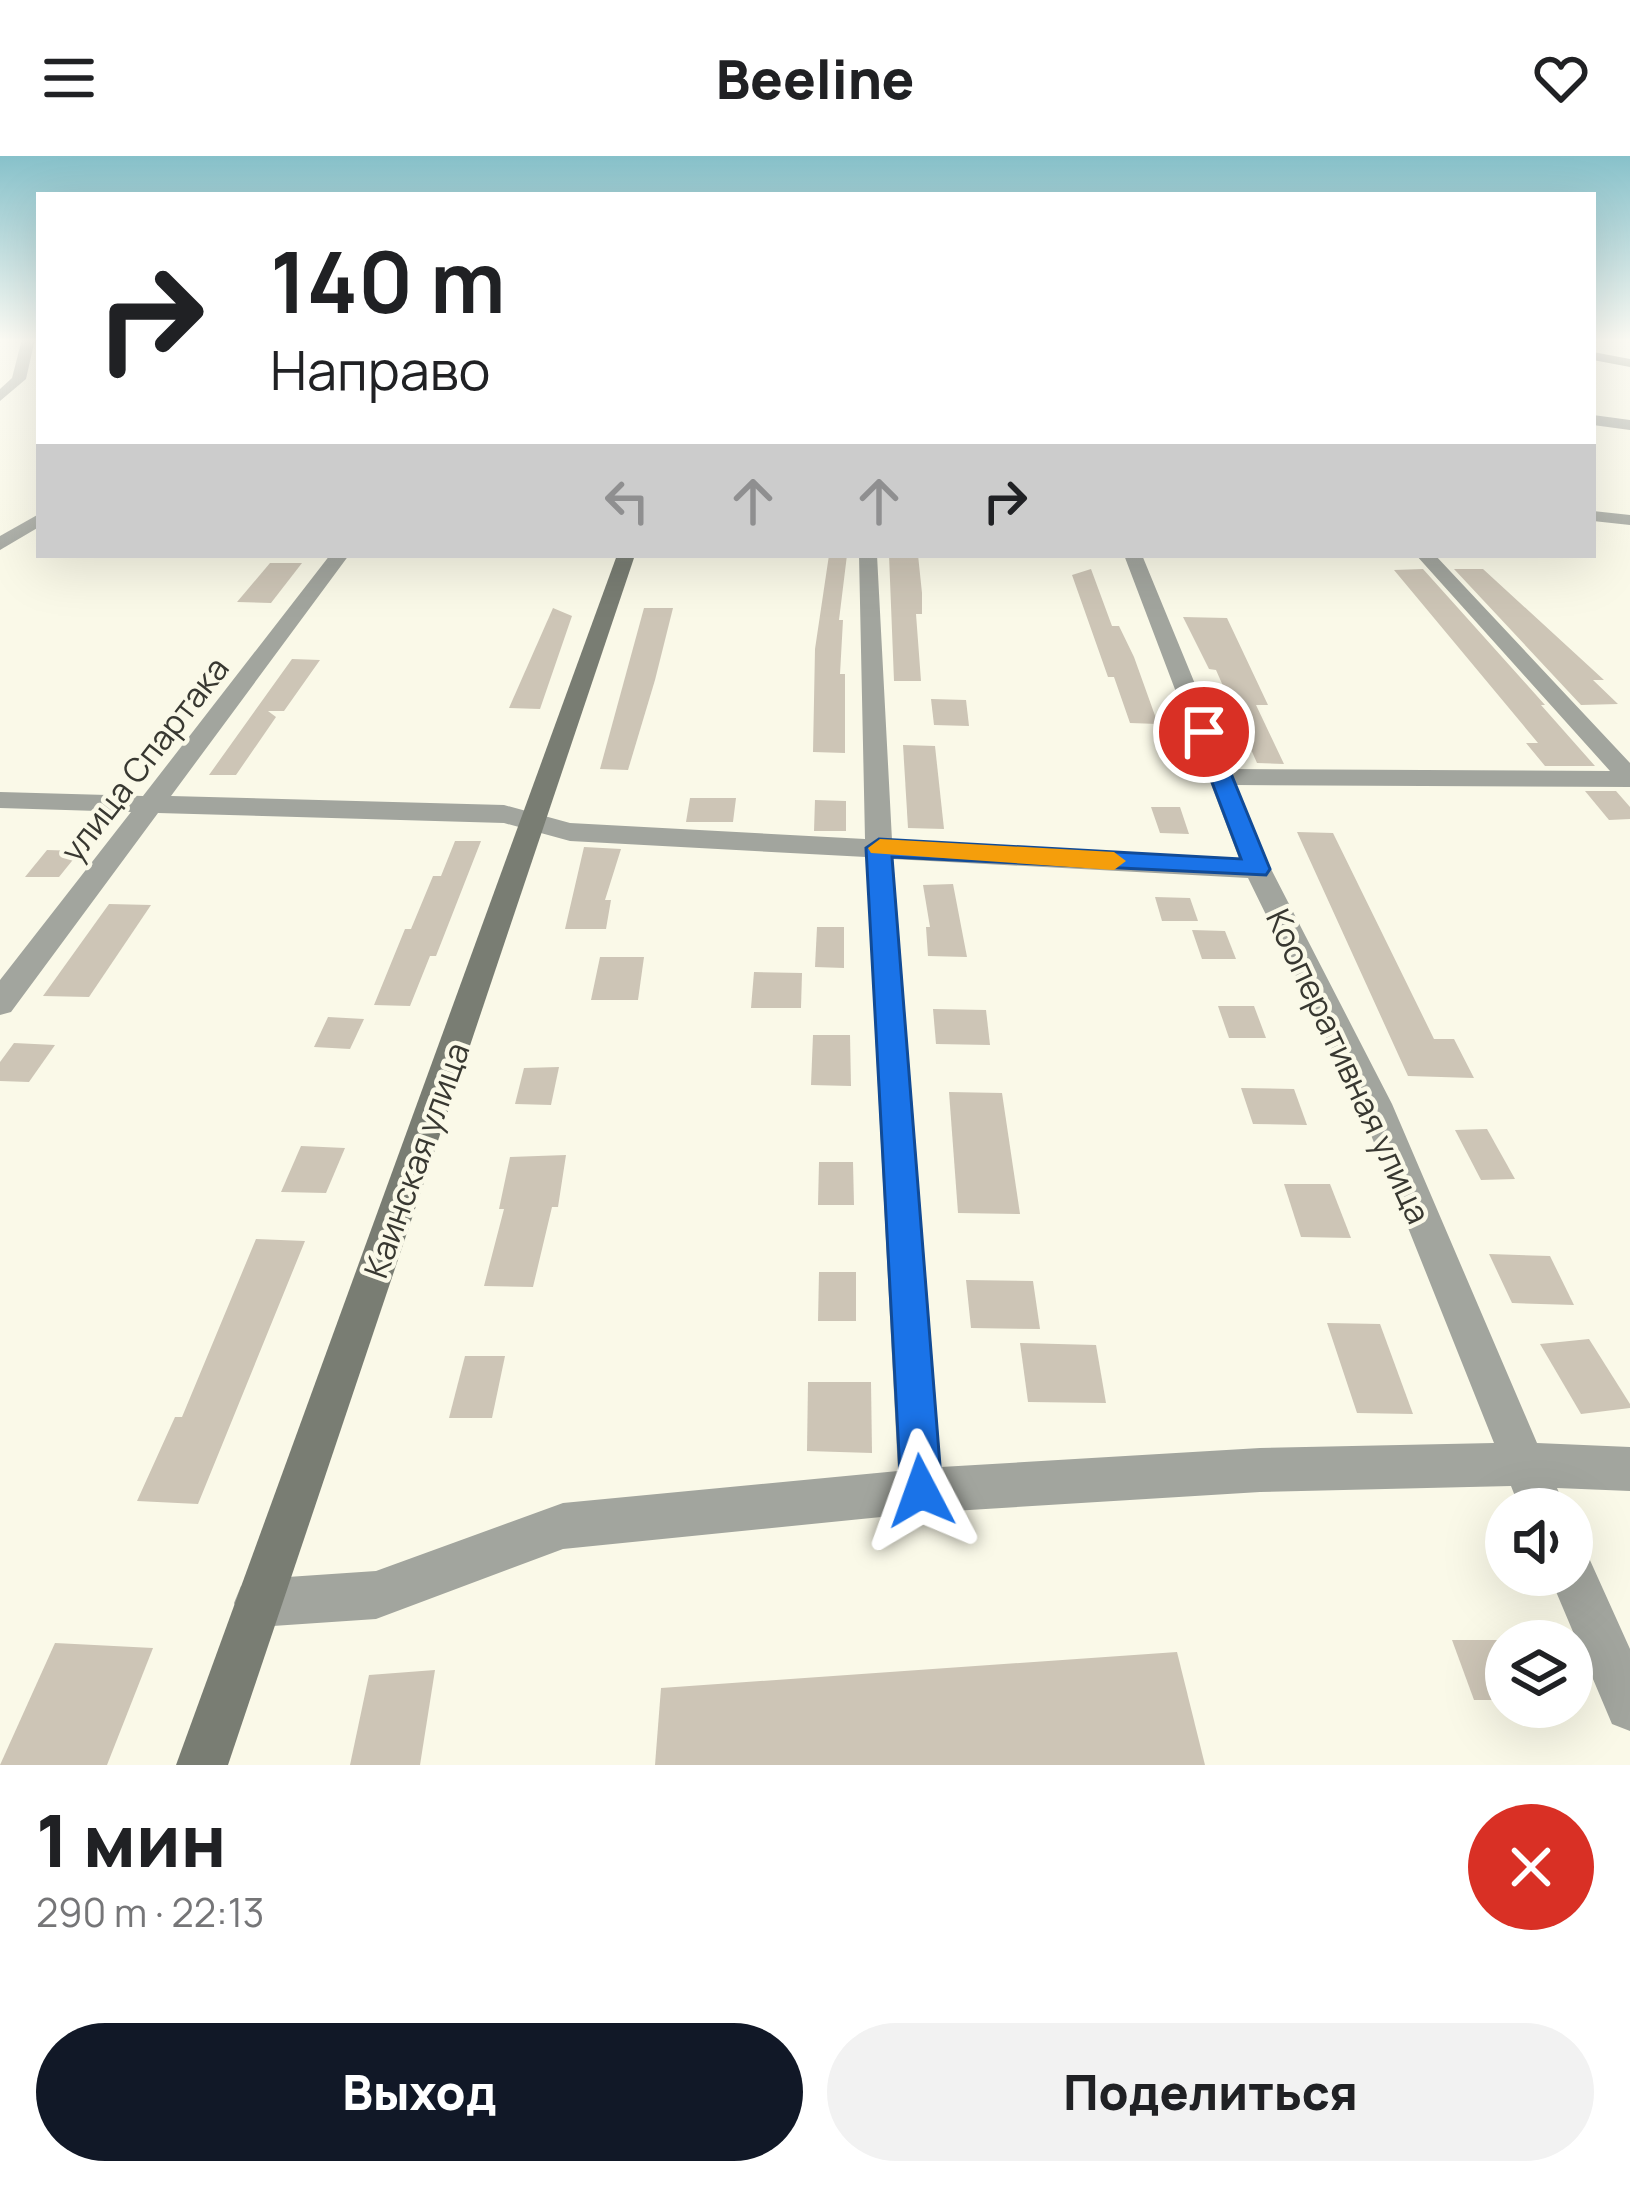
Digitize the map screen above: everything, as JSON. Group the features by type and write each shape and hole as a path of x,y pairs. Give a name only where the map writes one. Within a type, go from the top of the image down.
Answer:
{"main road":[{"name":"Каинская улица","path":"202,1765 625,558"}],"street":[{"path":"1596,420 1630,425"},
{"path":"1596,516 1630,520"},
{"path":"0,544 36,521"},
{"name":"улица Спартака","path":"0,1003 338,558"},
{"path":"868,558 879,848 921,1491"},
{"name":"Кооперативная улица","path":"1134,558 1257,869 1375,1103 1533,1488"},
{"path":"1428,558 1630,779"},
{"path":"1221,777 1630,779"},
{"path":"0,800 505,814 570,832 1257,869"},
{"path":"258,1603 376,1594 563,1526 921,1491 1260,1470 1630,1468"},
{"path":"1581,1596 1630,1706"}],"building":[{"path":"829,558 847,558 839,620 843,620 840,674 845,674 845,753 813,752 815,649"},
{"path":"889,558 918,558 921,681 894,681"},
{"path":"270,563 302,563 271,603 237,602"},
{"path":"1091,569 1112,626 1119,626 1134,657 1158,724 1130,723 1114,677 1108,677 1072,575"},
{"path":"1423,569 1595,766 1545,766 1526,743 1538,743 1394,570"},
{"path":"1454,569 1483,569 1604,680 1593,680 1618,704 1581,705"},
{"path":"553,608 572,616 540,709 509,708"},
{"path":"644,608 673,608 655,680 628,770 600,769"},
{"path":"1183,617 1227,618 1268,705 1256,705 1284,764 1257,763 1216,670 1209,669"},
{"path":"292,659 320,660 284,711 268,711 276,717 236,775 209,775"},
{"path":"931,699 966,700 969,726 934,725"},
{"path":"903,745 935,746 944,829 908,828"},
{"path":"1585,791 1616,791 1630,807 1630,819 1609,820"},
{"path":"690,798 736,798 733,822 686,822"},
{"path":"815,800 846,801 846,831 814,831"},
{"path":"1151,807 1180,807 1189,834 1160,833"},
{"path":"1297,832 1333,833 1434,1039 1454,1039 1474,1078 1408,1076"},
{"path":"455,841 481,841 436,956 430,956 410,1006 374,1005 405,929 411,929 433,876 441,876"},
{"path":"584,847 621,849 605,900 611,900 606,929 565,929"},
{"path":"47,850 80,851 59,877 25,877"},
{"path":"953,884 967,957 928,956 926,927 930,927 923,885"},
{"path":"1155,897 1190,898 1198,921 1162,921"},
{"path":"109,904 151,905 89,997 43,996"},
{"path":"817,927 844,927 844,968 815,967"},
{"path":"1192,930 1225,931 1236,959 1202,959"},
{"path":"600,957 644,957 638,1000 591,1000"},
{"path":"754,972 802,973 801,1008 751,1008"},
{"path":"1218,1006 1254,1006 1266,1038 1229,1038"},
{"path":"933,1009 986,1010 990,1045 936,1044"},
{"path":"328,1017 364,1019 350,1049 314,1047"},
{"path":"813,1035 850,1035 851,1086 811,1085"},
{"path":"14,1043 55,1045 29,1082 0,1081 0,1062"},
{"path":"559,1067 551,1105 515,1104 524,1068"},
{"path":"1241,1088 1294,1089 1307,1125 1253,1124"},
{"path":"949,1092 1002,1093 1020,1214 958,1213"},
{"path":"1487,1129 1515,1179 1481,1180 1455,1130"},
{"path":"301,1146 345,1148 326,1193 281,1192"},
{"path":"566,1155 558,1207 552,1207 533,1287 484,1286 504,1209 499,1209 510,1157"},
{"path":"819,1162 853,1162 854,1205 818,1205"},
{"path":"1284,1184 1330,1184 1351,1238 1301,1237"},
{"path":"256,1239 305,1241 198,1504 137,1501 175,1417 182,1417"},
{"path":"1489,1254 1550,1256 1574,1305 1512,1303"},
{"path":"819,1272 856,1272 856,1321 818,1321"},
{"path":"966,1280 1033,1281 1040,1329 971,1328"},
{"path":"1327,1323 1380,1324 1413,1414 1357,1413"},
{"path":"1589,1339 1630,1408 1581,1414 1540,1344"},
{"path":"1020,1343 1096,1345 1106,1403 1028,1402"},
{"path":"465,1356 505,1356 492,1418 449,1418"},
{"path":"808,1382 871,1382 872,1453 807,1451"},
{"path":"1452,1640 1485,1640 1485,1700 1474,1700"},
{"path":"55,1643 153,1648 107,1765 0,1765"},
{"path":"1177,1652 1205,1765 655,1765 661,1688"},
{"path":"435,1670 420,1765 350,1765 369,1675"}],"slow traffic":[{"path":"880,848 1114,861"}],"route":[{"path":"921,1491 879,848 1257,869 1204,732"}]}
